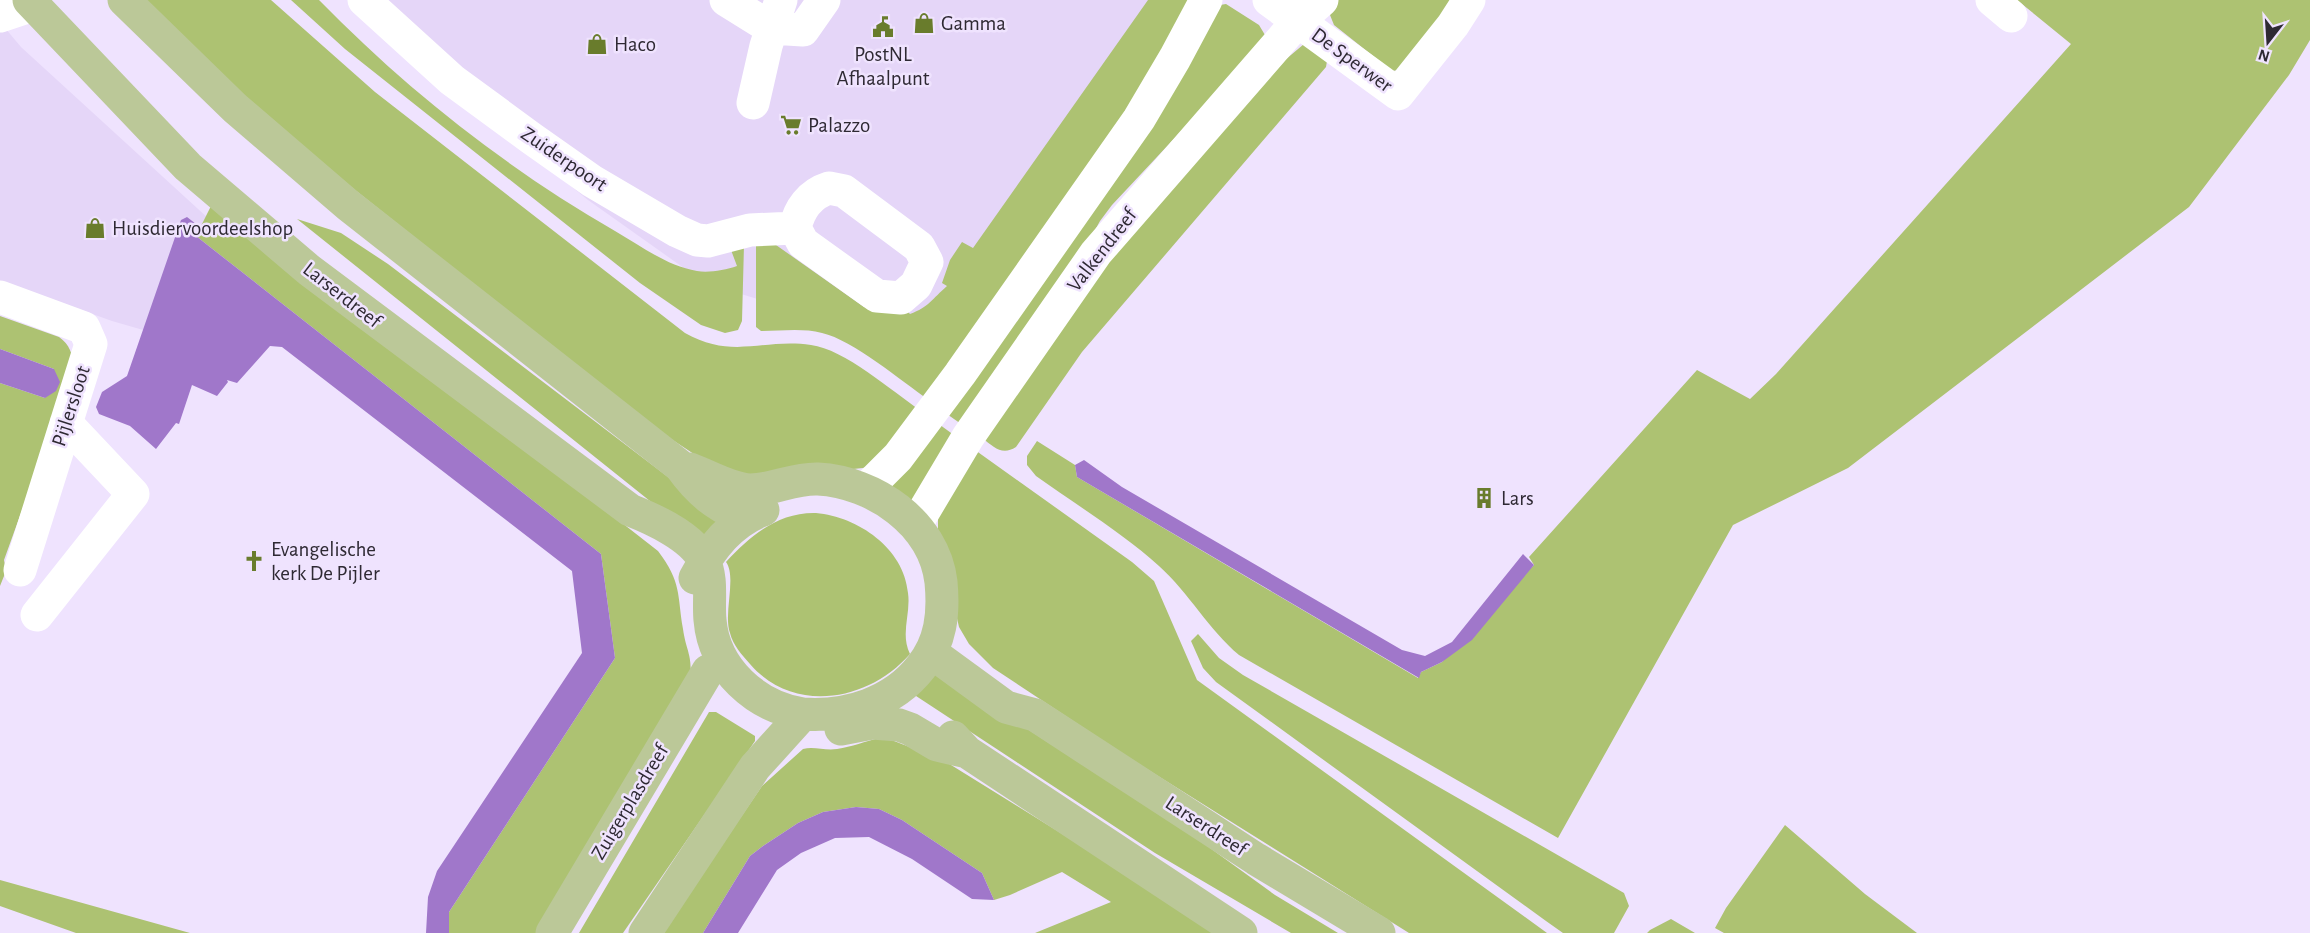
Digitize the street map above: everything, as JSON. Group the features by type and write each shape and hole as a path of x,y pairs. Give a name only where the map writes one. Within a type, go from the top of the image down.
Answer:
{"main road":[{"path":"124,0 235,108 348,205 680,466 696,488 721,507 747,504 781,502 809,497 858,497 900,511 915,526 930,548 940,573 943,610 936,640 911,679 872,723 827,731 796,722 766,722 744,710 724,692 708,671 696,645 691,623 690,597 699,570 747,504"},
{"name":"Larserdreef","path":"31,2 188,167 300,262 630,510 659,521 698,551 699,570"},
{"path":"858,497 870,512 884,522 912,551 920,567 924,583 925,630 936,640"},
{"path":"699,570 710,585 710,623 722,661 738,680 763,701 779,708 796,722"},
{"name":"Larserdreef","path":"936,640 1006,706 1035,715 1256,858 1380,933"},
{"name":"Zuigerplasdreef","path":"552,933 708,671"},
{"path":"885,711 937,745 967,752 1241,933"},
{"path":"645,933 755,767 796,722"}],"street":[{"name":"Zuiderpoort","path":"364,0 452,80 592,180 676,231 697,240 708,241 750,230 795,228"},
{"path":"726,0 776,14 803,30 824,0"},
{"name":"Valkendreef","path":"858,497 898,458 960,374 1139,119 1206,0"},
{"path":"1269,0 1298,21"},
{"name":"Valkendreef","path":"915,526 968,437 1096,253 1298,21 1322,0"},
{"name":"De Sperwer","path":"1298,21 1398,94 1453,25 1469,0"},
{"path":"0,16 31,2"},
{"path":"753,103 776,14"},
{"name":"Pijlersloot","path":"0,297 84,328 91,344 20,570"},
{"path":"37,615 133,495 66,423"}],"shaded area":[{"name":"Palazzo","path":"349,0 1171,0 948,331 836,323 705,283 588,200 404,50"},
{"path":"0,22 21,47 209,219 157,334 112,321 0,281"},
{"path":"187,217 196,224 192,233 601,554 615,658 449,912 449,933 426,933 428,897 437,871 582,653 572,571 282,347 270,346 237,383 227,380 228,382 217,396 192,385 179,424 176,423 156,449 130,426 99,414 96,407 102,392 127,376 181,220"},
{"path":"0,349 54,369 60,382 56,391 45,398 0,383"},
{"path":"1084,460 1122,487 1402,650 1425,656 1452,642 1523,554 1534,565 1472,640 1442,662 1421,672 1419,678 1077,477 1075,465"},
{"path":"856,807 879,809 902,820 982,873 994,900 972,899 912,859 869,837 835,838 801,853 777,870 738,933 703,933 750,856 798,823 823,812"}],"green space":[{"path":"138,0 271,0 375,92 685,333 702,341 733,347 794,344 824,348 853,362 921,411 878,463 863,468 764,478 712,466 650,425 251,107"},
{"path":"291,0 319,0 387,65 459,126 535,181 654,255 675,265 702,272 722,270 737,266 731,250 744,245 742,321 738,330 725,333 701,325 640,283 345,49"},
{"path":"1148,0 1196,0 1166,62 929,400 862,352 834,337 807,331 761,331 756,327 756,240 776,245 864,307 907,311 910,314 930,302 947,286 942,283 950,260 962,242 973,248"},
{"path":"1335,0 1453,0 1400,70 1392,71 1334,25 1330,15"},
{"path":"2017,0 2310,0 2310,40 2289,75 2189,207 1848,468 1733,525 1558,838 1239,655 1159,566 1115,531 1036,476 1027,465 1027,456 1037,441 1075,465 1077,477 1418,678 1421,672 1442,662 1534,565 1529,557 1697,370 1750,399 1776,374 2071,44"},
{"path":"1226,4 1259,25 1265,35 1200,111 1112,205 1100,221 1067,281 964,426 944,412 1220,5"},
{"path":"1304,44 1327,61 1326,67 1082,352 1016,447 1011,450 1002,450 982,438 1076,298 1285,60"},
{"path":"214,200 298,270 658,551 671,572 677,589 690,659 690,680 540,933 449,933 449,912 615,658 601,554 196,236"},
{"path":"297,219 341,233 388,264 722,518 700,541"},
{"path":"0,316 59,337 70,350 74,366 4,560 6,571 0,586 0,383 45,398 54,369 0,349"},
{"path":"936,422 958,438 912,510 884,490"},
{"path":"975,450 1132,562 1154,581 1197,680 1547,933 1409,933 1126,756 993,668 969,644 959,627 938,535 938,513"},
{"path":"816,513 848,521 863,528 888,549 898,562 905,577 909,601 906,639 910,654 874,683 831,696 809,696 788,691 768,680 738,650 728,625 730,577 726,562 745,543 777,521 802,514"},
{"path":"1198,634 1219,658 1243,675 1624,893 1629,906 1614,933 1563,933 1546,921 1216,682 1203,668 1191,641"},
{"path":"935,669 1199,840 1275,895 1338,933 1291,933 1155,853 913,694"},
{"path":"709,712 716,712 755,736 755,741 623,933 579,933"},
{"path":"880,738 943,760 1222,933 1035,933 1111,902 1062,872 994,900 982,873 902,820 879,809 856,807 823,812 798,823 750,856 703,933 662,933 762,786 803,749 837,749"},
{"path":"1785,825 1865,894 1917,933 1724,933 1715,928 1726,908"},
{"path":"0,880 190,933 76,933 0,906"},
{"path":"1671,919 1695,933 1647,933 1650,930"}],"place":[{"name":"Gamma","path":"924,23"},
{"name":"PostNL Afhaalpunt","path":"883,27"},
{"name":"Haco","path":"597,44"},
{"name":"Palazzo","path":"791,125"},
{"name":"Huisdiervoordeelshop","path":"95,228"},
{"name":"Lars","path":"1484,498"},
{"name":"Evangelische kerk De Pijler","path":"254,561"}]}
